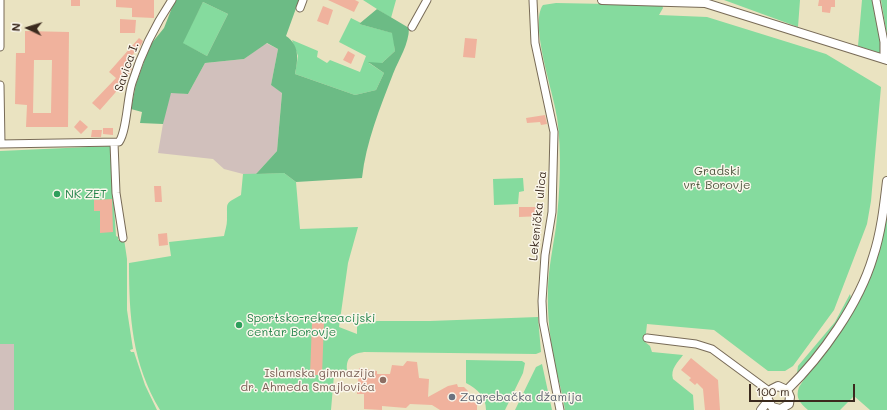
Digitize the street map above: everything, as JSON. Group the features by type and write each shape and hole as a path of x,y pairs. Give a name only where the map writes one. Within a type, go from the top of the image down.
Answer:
{"street":[{"path":"0,0 0,47"},
{"name":"Savica I.","path":"114,143 119,142 123,134 130,88 148,41 172,0"},
{"path":"300,8 303,0"},
{"path":"412,27 426,0"},
{"name":"Lekenička ulica","path":"533,0 535,43 554,132 552,212 545,255 542,301 543,322 560,410"},
{"path":"602,0 697,1 720,6 885,60 884,42 876,0"},
{"path":"0,85 0,144 114,143 116,194 123,238"},
{"path":"787,390 832,336 864,280 877,242 887,182"},
{"path":"647,338 696,344 712,350 770,391"},
{"path":"761,410 768,401 770,391 778,386 787,390"},
{"path":"768,401 772,408 784,409 790,401 787,390"}],"shaded area":[{"path":"266,43 278,49 271,85 282,92 277,151 256,174 243,174 224,169 213,159 158,153 165,112 171,92 188,94 205,63 244,59"},
{"path":"0,344 14,344 14,410 0,410"}],"green space":[{"path":"175,0 299,0 286,36 291,40 296,48 297,63 295,74 355,95 376,90 384,73 368,62 382,63 395,51 392,33 359,24 377,9 409,28 406,46 393,74 374,125 362,178 296,182 284,173 256,174 277,151 282,93 271,85 278,49 267,43 244,59 205,63 188,94 171,93 163,124 140,123 142,112 131,109 136,84 151,44 164,28","holes":["203,2 228,14 207,56 183,43"]},
{"path":"363,0 396,0 391,18"},
{"path":"724,0 800,0 798,27"},
{"path":"862,0 872,0 880,41 880,53 858,46"},
{"path":"881,0 887,0 887,35"},
{"path":"203,2 228,14 207,56 182,43"},
{"name":"Gradski vrt Borovje","path":"556,3 662,5 663,8 659,15 707,17 826,54 881,87 871,201 867,224 834,310 793,366 785,371 768,371 714,330 647,324 645,342 650,346 652,352 683,355 677,363 672,375 673,379 693,395 694,410 565,410 552,349 548,307 549,272 559,200 560,144 557,117 540,42 539,27 539,14 543,5"},
{"path":"351,18 361,23 359,24 393,33 395,51 382,63 369,63 384,73 376,90 355,95 295,74 298,56 292,40 318,51 317,57 327,63 330,60 360,72 366,56 339,42"},
{"path":"110,146 116,236 118,237 118,240 124,239 127,259 127,310 133,349 130,350 131,352 134,352 145,385 157,410 14,410 14,344 0,344 0,151"},
{"name":"Sportsko-rekreacijski centar Borovje","path":"284,173 296,182 300,229 358,227 348,263 339,327 357,334 357,325 377,321 430,321 538,317 541,352 536,354 364,352 353,355 349,359 347,370 344,371 343,375 334,375 331,410 160,410 143,375 134,339 131,321 129,263 171,256 169,242 224,236 227,222 227,207 231,201 241,195 243,174"},
{"path":"523,178 524,191 519,192 518,204 494,205 493,179"},
{"path":"887,208 887,410 870,410 854,396 840,410 808,410 799,400 799,387 861,293"},
{"path":"850,294 851,298 837,324 797,373 798,366 835,322"},
{"path":"466,360 522,361 525,363 523,373 505,410 486,410 483,397 474,388 466,383"},
{"path":"542,364 552,410 515,410 536,367"}],"building":[{"path":"71,0 80,0 80,6 71,6"},
{"path":"116,0 154,0 154,18 132,17 132,8 116,7"},
{"path":"328,0 355,0 359,2 354,12"},
{"path":"819,0 835,0 835,7 831,7 830,13 822,12 822,6 818,6"},
{"path":"323,6 333,10 328,25 317,21"},
{"path":"120,19 136,20 135,33 120,33"},
{"path":"25,31 69,32 68,127 26,127 27,105 15,104 16,53 25,53","holes":["34,60 52,60 51,113 33,113"]},
{"path":"139,38 143,41 141,45 127,61 132,67 131,71 100,110 92,103 116,78 109,72"},
{"path":"465,38 477,39 475,58 463,57"},
{"path":"348,51 355,55 351,64 343,60"},
{"path":"545,115 547,124 541,125 540,122 527,123 526,118"},
{"path":"80,120 88,127 81,134 74,127"},
{"path":"103,128 113,128 113,135 103,134"},
{"path":"92,130 102,130 101,137 91,137"},
{"path":"154,186 161,186 162,202 155,202"},
{"path":"112,199 113,232 100,233 100,211 94,211 94,200"},
{"path":"519,207 542,207 542,216 519,217"},
{"path":"167,233 168,245 159,246 158,234"},
{"path":"312,323 324,323 322,375 310,375"},
{"path":"691,358 718,380 720,410 705,410 703,389 697,383 695,385 689,380 691,378 681,370"},
{"path":"407,361 417,362 419,378 429,379 428,397 448,386 457,384 458,387 464,387 468,391 469,398 477,404 477,410 440,410 432,405 410,404 406,408 382,406 382,410 364,409 364,394 357,394 359,368 377,371 377,374 390,374 392,365 403,366"}],"place":[{"name":"NK ZET","path":"57,194"},
{"name":"Sportsko-rekreacijski centar Borovje","path":"239,325"},
{"name":"Islamska gimnazija dr. Ahmeda Smajlovića","path":"383,380"},
{"name":"Zagrebačka džamija","path":"452,397"}]}
